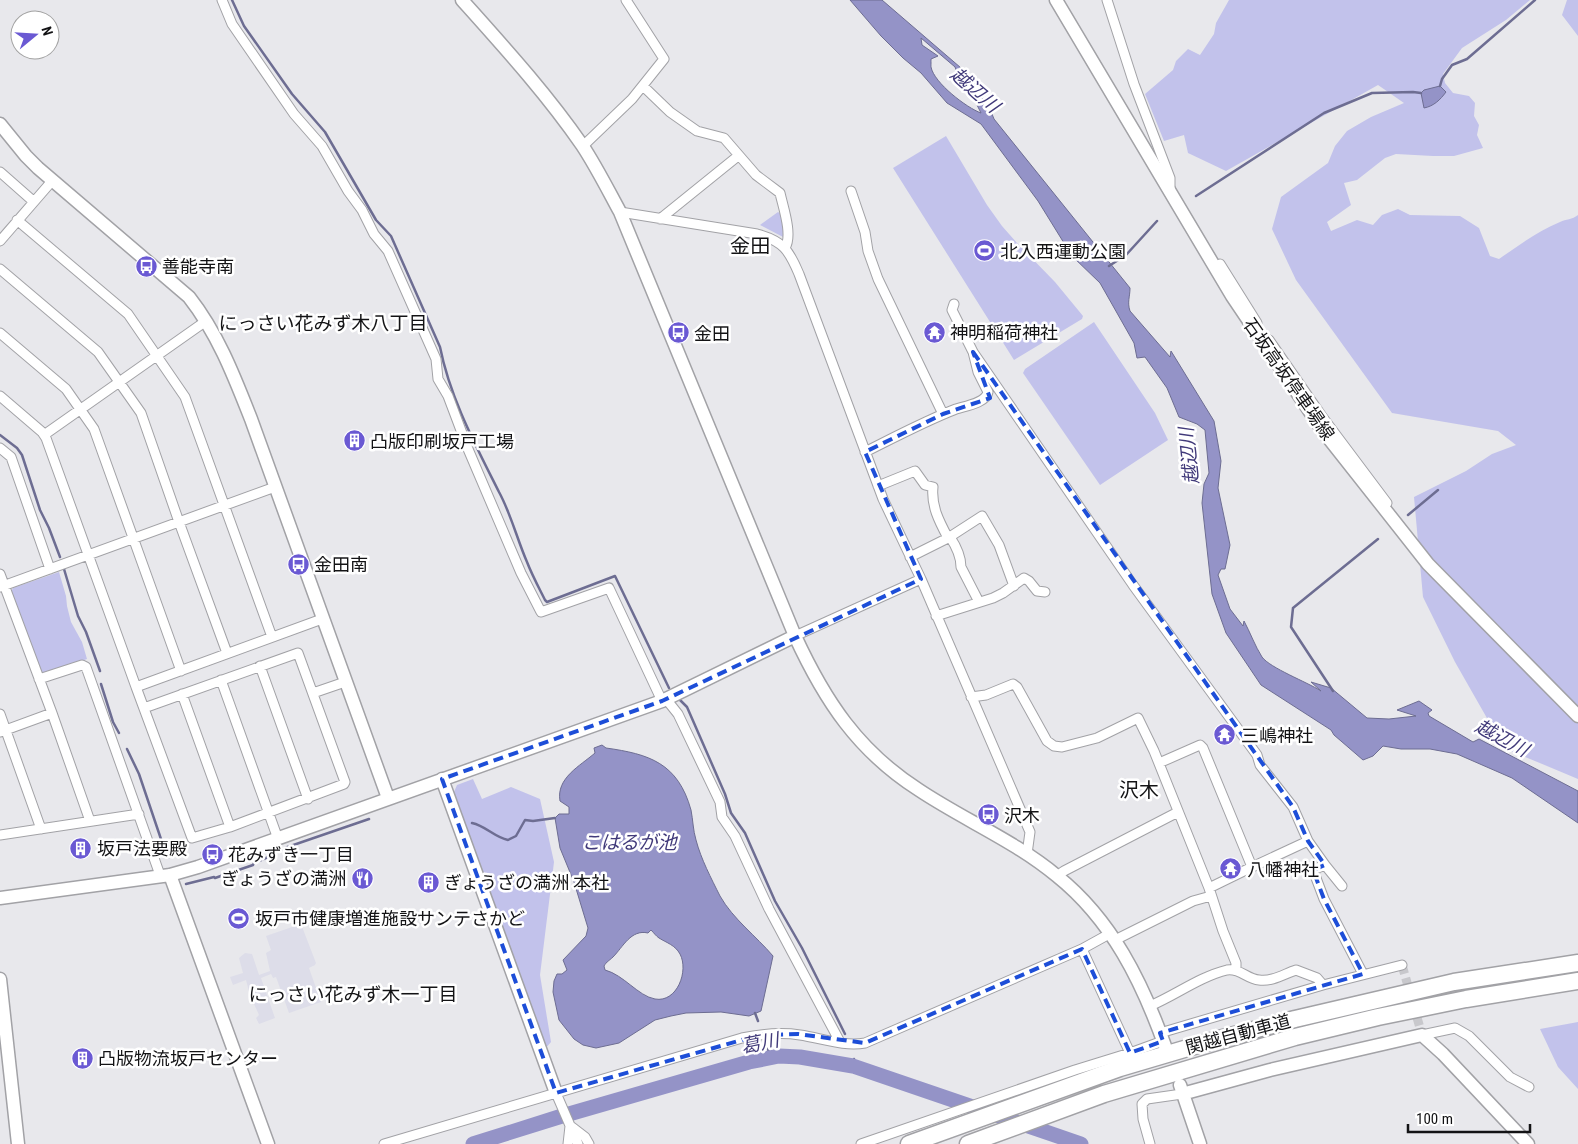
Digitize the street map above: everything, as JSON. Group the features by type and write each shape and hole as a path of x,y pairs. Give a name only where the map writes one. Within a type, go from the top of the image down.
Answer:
{"highway":[{"name":"関越自動車道","path":"909,1144 1120,1068 1208,1042 1304,1017 1454,982 1578,963"},
{"name":"関越自動車道","path":"968,1144 1104,1094 1295,1037 1378,1017 1466,999 1578,981"}],"street":[{"path":"222,0 232,24 294,114 322,146 348,191 362,210 374,234 388,252 436,359 438,379 448,396 520,573 541,612 609,588 664,700 678,714 720,802 722,817 735,836 769,909 829,1018 840,1042"},
{"path":"462,0 528,74 583,146 620,212 795,636 816,680 826,696 848,727 870,751 900,777 920,791 1028,854 1057,876 1085,903 1113,936 1139,981 1163,1040"},
{"path":"583,146 614,118 664,59 626,0"},
{"name":"石坂高坂停車場線","path":"1056,0 1232,296 1318,423 1428,564 1578,716"},
{"path":"1107,0 1134,84 1170,178 1171,196"},
{"path":"643,86 670,112 697,131 724,138 756,175 780,193 789,235 785,248"},
{"path":"0,125 26,156 52,181 188,298 206,321 227,359 235,379 388,798"},
{"path":"660,219 738,156"},
{"path":"0,172 33,201"},
{"path":"0,241 16,220 52,181"},
{"path":"851,191 878,280 943,414"},
{"path":"620,212 757,234 774,240 785,248 792,257 878,486 921,579 1030,832 1028,854"},
{"path":"16,220 128,314 156,357 185,396 223,506 272,637"},
{"path":"0,224 8,231"},
{"path":"0,269 98,352 141,413 227,653"},
{"path":"954,304 952,310 973,352 1133,585 1258,755 1260,766 1293,807 1308,841 1342,886"},
{"path":"44,435 206,321"},
{"path":"0,334 66,389 94,429 181,671"},
{"path":"865,452 943,414 982,400 988,395 986,386 978,372 973,352"},
{"path":"0,396 44,435 190,837 194,838 230,827 308,799 346,782 298,653 144,708"},
{"path":"0,448 10,457 50,569"},
{"path":"878,486 915,471 924,485 934,487 932,496 935,513 961,561 961,567 979,602"},
{"path":"2,586 274,487"},
{"path":"910,557 949,537 982,516 999,545 1014,586"},
{"path":"0,574 2,586 40,679 90,822"},
{"path":"936,616 1003,593 1024,578 1037,591 1045,592"},
{"path":"0,898 165,875 198,867 664,700 795,636 921,579"},
{"path":"136,687 322,619"},
{"path":"40,679 82,665 86,667 139,814 165,875 268,1144"},
{"path":"260,666 308,799"},
{"path":"221,680 278,839"},
{"path":"313,693 345,682"},
{"path":"971,697 986,695 1013,684 1017,687 1047,741 1054,746 1062,747 1097,738 1138,718 1210,892 1236,963 1236,970"},
{"path":"182,694 230,827"},
{"path":"3,731 52,713"},
{"path":"0,714 3,731 41,829"},
{"path":"1158,763 1200,745 1203,748 1252,867"},
{"path":"442,779 558,1097 578,1144"},
{"path":"1057,876 1178,812"},
{"path":"0,835 139,814"},
{"path":"384,1144 558,1097 759,1034 798,1034 852,1045 865,1044 1193,901 1252,867 1308,841"},
{"path":"1325,865 1313,870 1324,899 1363,974"},
{"path":"1082,949 1130,1053"},
{"path":"861,1144 1323,985 1402,964"},
{"path":"1150,1006 1201,979 1227,970 1236,970 1253,979 1267,981 1296,970 1317,978 1323,985"},
{"path":"0,979 18,1144"},
{"path":"1150,1144 1143,1119 1142,1104 1147,1099 1422,1034 1455,1028 1469,1036 1510,1077 1529,1087"},
{"path":"1422,1034 1528,1144"},
{"path":"1181,1090 1200,1144"},
{"path":"568,1144 570,1125"},
{"path":"570,1125 585,1137 589,1144"}],"highlighted area":[{"path":"973,352 1293,807 1308,841 1325,865 1313,870 1324,899 1363,974 1160,1033 1163,1041 1130,1053 1082,949 865,1043 798,1034 759,1035 556,1093 442,779 662,701 921,579 865,452 943,414 990,398"}],"shaded area":[{"path":"1229,0 1530,0 1506,20 1462,48 1443,74 1445,83 1453,93 1469,96 1475,103 1474,116 1479,125 1477,135 1483,148 1454,156 1396,154 1385,158 1357,180 1344,183 1351,205 1327,222 1331,231 1357,220 1373,225 1382,215 1398,209 1410,215 1460,216 1479,228 1490,256 1499,259 1544,230 1578,215 1578,779 1504,748 1455,662 1423,597 1414,497 1466,471 1492,454 1516,445 1498,431 1392,413 1296,280 1272,229 1281,197 1328,163 1335,146 1347,131 1371,117 1404,103 1378,85 1226,171 1188,153 1184,135 1164,141 1145,94 1173,70 1176,61 1188,49 1200,55 1214,34 1216,23"},
{"path":"1567,0 1578,0 1578,36 1562,15"},
{"name":"北入西運動公園","path":"946,136 987,205 1002,226 1055,282 1083,316 1082,319 1014,360 893,168"},
{"path":"778,212 781,214 785,238 760,225"},
{"path":"1094,322 1155,413 1168,440 1100,485 1023,373 1025,369"},
{"path":"59,572 71,622 82,642 87,659 44,675 39,673 11,592 13,588"},
{"path":"473,779 482,799 511,787 540,799 554,862 540,975 551,1042 545,1049 454,792 457,785"},
{"path":"301,924 316,963 309,968 321,1002 289,1013 276,977 273,978 271,974 261,978 275,1018 259,1024 256,1018 259,1015 246,980 233,985 230,977 243,973 239,958 245,953 252,954 259,975 270,971 266,953 271,950 266,936"},
{"path":"1578,1022 1578,1089 1558,1067 1540,1029"}],"water":[{"name":"越辺川","path":"850,0 882,0 975,80 980,87 978,92 985,102 993,107 992,114 994,119 1130,288 1130,311 1170,357 1171,351 1214,421 1221,461 1218,488 1230,545 1225,569 1221,569 1218,575 1230,609 1243,626 1244,621 1262,657 1273,666 1321,691 1311,682 1331,688 1367,718 1389,719 1416,716 1397,710 1419,701 1432,710 1428,713 1429,716 1473,742 1479,739 1578,791 1578,823 1512,778 1457,754 1430,749 1401,749 1383,746 1373,756 1363,760 1334,735 1331,730 1261,685 1226,633 1212,594 1202,503 1204,484 1209,473 1205,430 1197,424 1179,417 1167,388 1145,357 1137,358 1134,343 1100,283 1072,256 1038,201 981,124 947,103 921,73 881,36","holes":["921,38 955,67 957,72 974,87 973,97 981,113 960,100 938,80 931,67 931,59 938,56 922,45"]},
{"path":"1440,86 1446,92 1431,106 1424,108 1421,93 1424,90"},
{"name":"こはるが池","path":"602,745 606,748 621,750 648,758 670,771 678,781 691,810 695,836 706,868 720,896 738,920 773,956 761,1011 749,1016 721,1012 686,1013 671,1016 655,1020 619,1043 596,1048 583,1045 574,1039 559,1020 553,992 554,981 557,974 562,974 567,970 563,960 586,936 588,928 574,882 560,848 555,818 559,814 569,814 569,807 560,801 562,786 570,773 595,753 594,748","holes":["651,930 659,938 676,948 682,961 682,977 679,984 675,991 663,999 655,999 643,994 618,976 605,970 604,966 632,936 642,932 648,933"]}],"waterway":[{"path":"232,0 244,26 292,94 325,132 376,220 391,236 440,347 444,366 457,403 503,500 529,567 545,600 547,602 615,576 669,688"},
{"path":"1440,86 1442,79 1452,65 1467,59 1535,0"},
{"path":"1196,196 1324,113 1372,93 1421,93"},
{"path":"1109,266 1126,255 1157,221"},
{"path":"0,435 17,448 22,455 40,510 60,557"},
{"path":"1408,515 1438,490"},
{"path":"1333,691 1291,627 1293,608 1378,539"},
{"path":"64,569 78,616 100,671"},
{"path":"101,684 113,722 119,733"},
{"path":"680,700 687,707 725,794 731,813 745,833 775,901 802,948 845,1034"},
{"path":"127,749 139,774 164,848 169,857"},
{"path":"472,823 482,826 508,840 516,836 525,820 533,821 555,818"},
{"path":"186,884 215,878 253,865 273,852 369,819"},
{"path":"755,1013 758,1021"},
{"path":"767,1046 771,1058"},
{"name":"葛川","path":"473,1144 749,1062 779,1056 800,1057 853,1066 1081,1144"},
{"name":"葛川","path":"853,1066 854,1059"}],"tunnel":[{"path":"1402,965 1422,1035"}],"place":[{"name":"北入西運動公園","path":"984,251"},
{"name":"善能寺南","path":"146,266"},
{"name":"神明稲荷神社","path":"934,332"},
{"name":"金田","path":"678,333"},
{"name":"凸版印刷坂戸工場","path":"354,441"},
{"name":"金田南","path":"298,564"},
{"name":"三嶋神社","path":"1225,735"},
{"name":"沢木","path":"988,815"},
{"name":"坂戸法要殿","path":"81,848"},
{"name":"花みずき一丁目","path":"212,854"},
{"name":"八幡神社","path":"1231,869"},
{"name":"ぎょうざの満洲","path":"362,878"},
{"name":"ぎょうざの満洲 本社","path":"428,882"},
{"name":"坂戸市健康増進施設サンテさかど","path":"239,918"},
{"name":"凸版物流坂戸センター","path":"82,1058"}],"district":[{"name":"金田","path":"750,246"},
{"name":"にっさい花みず木八丁目","path":"323,323"},
{"name":"沢木","path":"1139,790"},
{"name":"にっさい花みず木一丁目","path":"353,994"}]}
